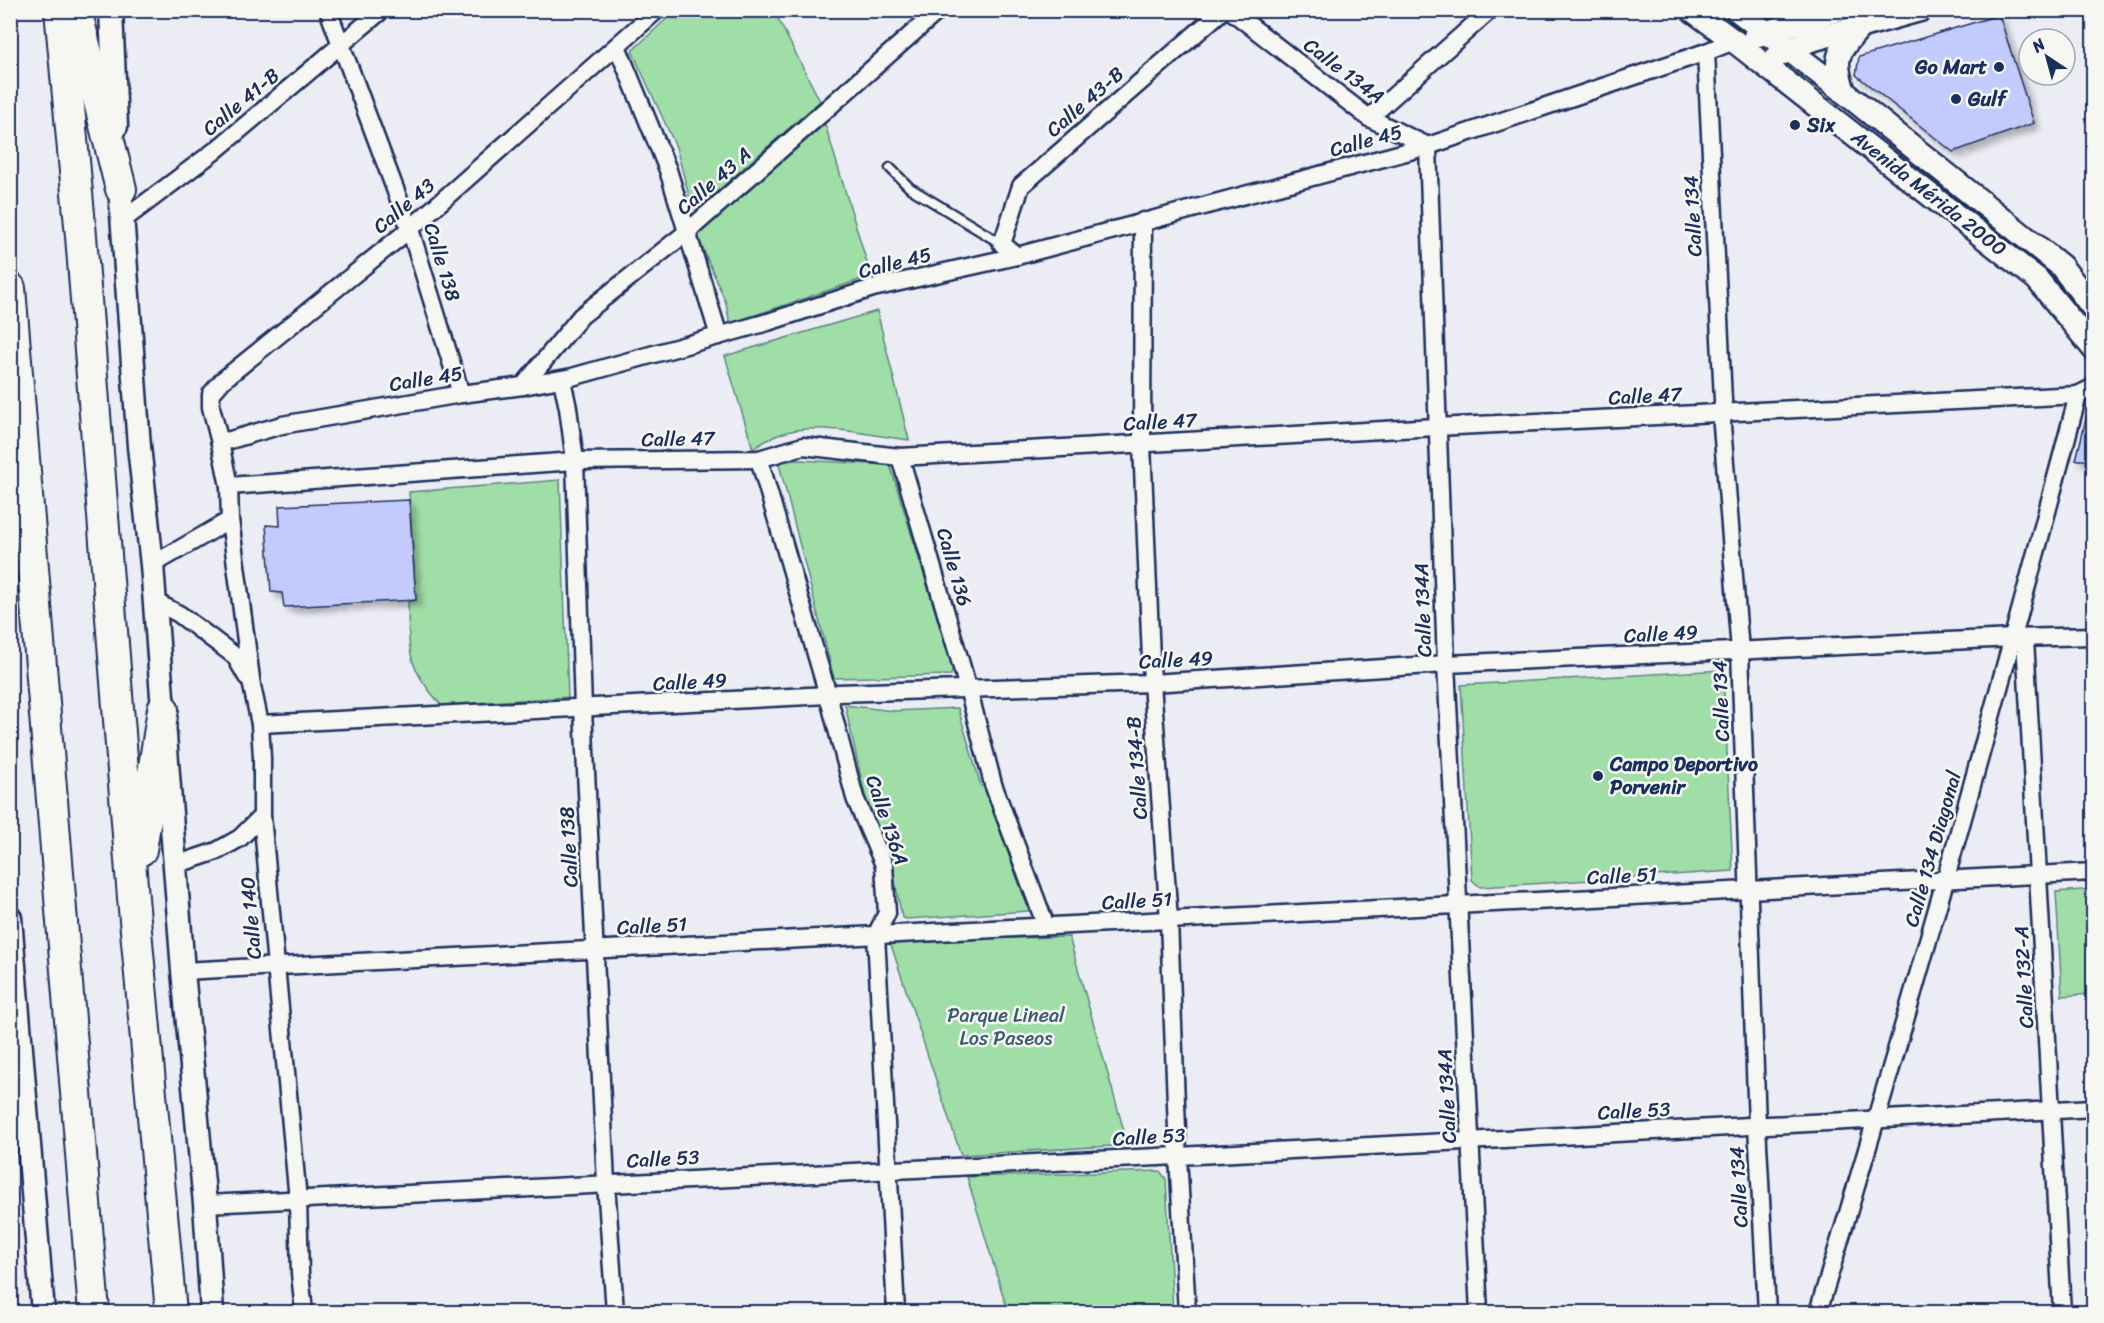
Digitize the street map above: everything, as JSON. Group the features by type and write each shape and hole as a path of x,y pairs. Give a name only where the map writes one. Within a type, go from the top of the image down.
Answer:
{"highway":[{"path":"60,10 81,236 133,898 171,1312"},
{"path":"76,10 121,189"},
{"path":"10,288 94,1312"},
{"path":"10,551 37,606"},
{"path":"133,898 163,709"},
{"path":"76,1312 87,1228"},
{"path":"168,1274 178,1312"}],"main road":[{"path":"111,10 113,99 139,446 152,565 183,970 206,1204 212,1312"},
{"name":"Avenida Mérida 2000","path":"1692,10 2037,279 2094,349"},
{"name":"Avenida Mérida 2000","path":"1737,10 1844,92 2061,266 2094,309"},
{"path":"1763,64 1808,41 1920,10"},
{"path":"1734,41 1830,12"},
{"path":"1844,92 1836,64 1840,51 1860,27"},
{"path":"10,918 43,1312"}],"street":[{"name":"Calle 138","path":"328,10 410,229 461,394"},
{"name":"Calle 41-B","path":"123,220 216,150 382,10"},
{"name":"Calle 43","path":"220,443 211,407 211,394 223,380 410,229 657,10"},
{"name":"Calle 43 A","path":"523,386 581,316 687,232 939,10"},
{"name":"Calle 43-B","path":"1002,244 1021,186 1223,10"},
{"name":"Calle 134A","path":"1230,10 1369,117 1428,146 1446,664 1479,1312"},
{"path":"1369,117 1490,10"},
{"name":"Calle 45","path":"220,443 282,425 461,394 562,380 719,336 873,288 1017,256 1428,146 1734,41"},
{"path":"617,46 668,170 719,336"},
{"name":"Calle 134","path":"1706,52 1724,400 1722,426 1740,651 1757,1125 1767,1312"},
{"name":"Calle 134-B","path":"1143,221 1142,444 1152,683 1169,920 1178,1156 1187,1312"},
{"path":"1002,244 1017,256"},
{"name":"Calle 138","path":"562,380 568,408 574,461 583,709 606,1183 615,1312"},
{"name":"Calle 47","path":"229,486 574,461 759,459 803,446 900,457 2078,395 2094,387"},
{"name":"Calle 134 Diagonal","path":"1818,1312 2020,638 2078,395"},
{"path":"152,565 230,520 229,486 220,443"},
{"name":"Calle 136","path":"900,457 968,688 993,784 1046,926"},
{"name":"Calle 136A","path":"759,459 828,695 855,798 884,865 887,913 876,935 896,1312"},
{"name":"Calle 140","path":"230,520 252,686 260,724 262,816 298,1200 300,1273 304,1312"},
{"path":"154,601 179,614 235,656 252,686"},
{"name":"Calle 49","path":"260,724 583,709 838,693 1152,683 1446,664 2094,636"},
{"name":"Calle 132-A","path":"2020,638 2040,875 2062,1312"},
{"path":"175,865 217,851 240,838 262,816"},
{"name":"Calle 51","path":"183,970 2094,872"},
{"name":"Calle 53","path":"206,1204 2094,1108"}],"lane":[{"path":"890,168 910,188 1002,244"}],"green space":[{"path":"676,10 774,11 820,101 697,209 691,203 676,147 632,51"},
{"path":"825,124 871,276 740,320 734,325 729,319 726,303 699,239 699,234"},
{"path":"877,311 909,440 838,430 809,429 790,431 753,449 725,356"},
{"path":"784,461 890,465 953,669 951,675 834,678 779,464"},
{"path":"560,480 568,697 441,705 415,668 410,646 408,602 416,600 409,492"},
{"name":"Campo Deportivo Porvenir","path":"1723,670 1733,871 1480,887 1472,880 1461,685"},
{"path":"845,705 893,711 958,708 981,786 984,786 1029,911 906,919 902,917 891,861 866,800"},
{"path":"2093,889 2093,994 2062,996 2056,892"},
{"name":"Parque Lineal Los Paseos","path":"1069,937 1128,1145 961,1155 890,942 894,940"},
{"path":"1160,1171 1166,1179 1173,1312 1008,1312 967,1177"}],"building":[{"name":"Gulf","path":"1999,15 2017,71 2017,87 2022,87 2034,123 1953,152 1856,75 1859,57"},
{"path":"2088,410 2094,410 2094,460 2076,460"},
{"path":"409,500 416,600 284,607 282,593 271,592 266,525 280,526 279,506"}],"place":[{"name":"Go Mart","path":"1999,67"},
{"name":"Gulf","path":"1956,99"},
{"name":"Six","path":"1795,125"},
{"name":"Campo Deportivo Porvenir","path":"1598,776"}]}
